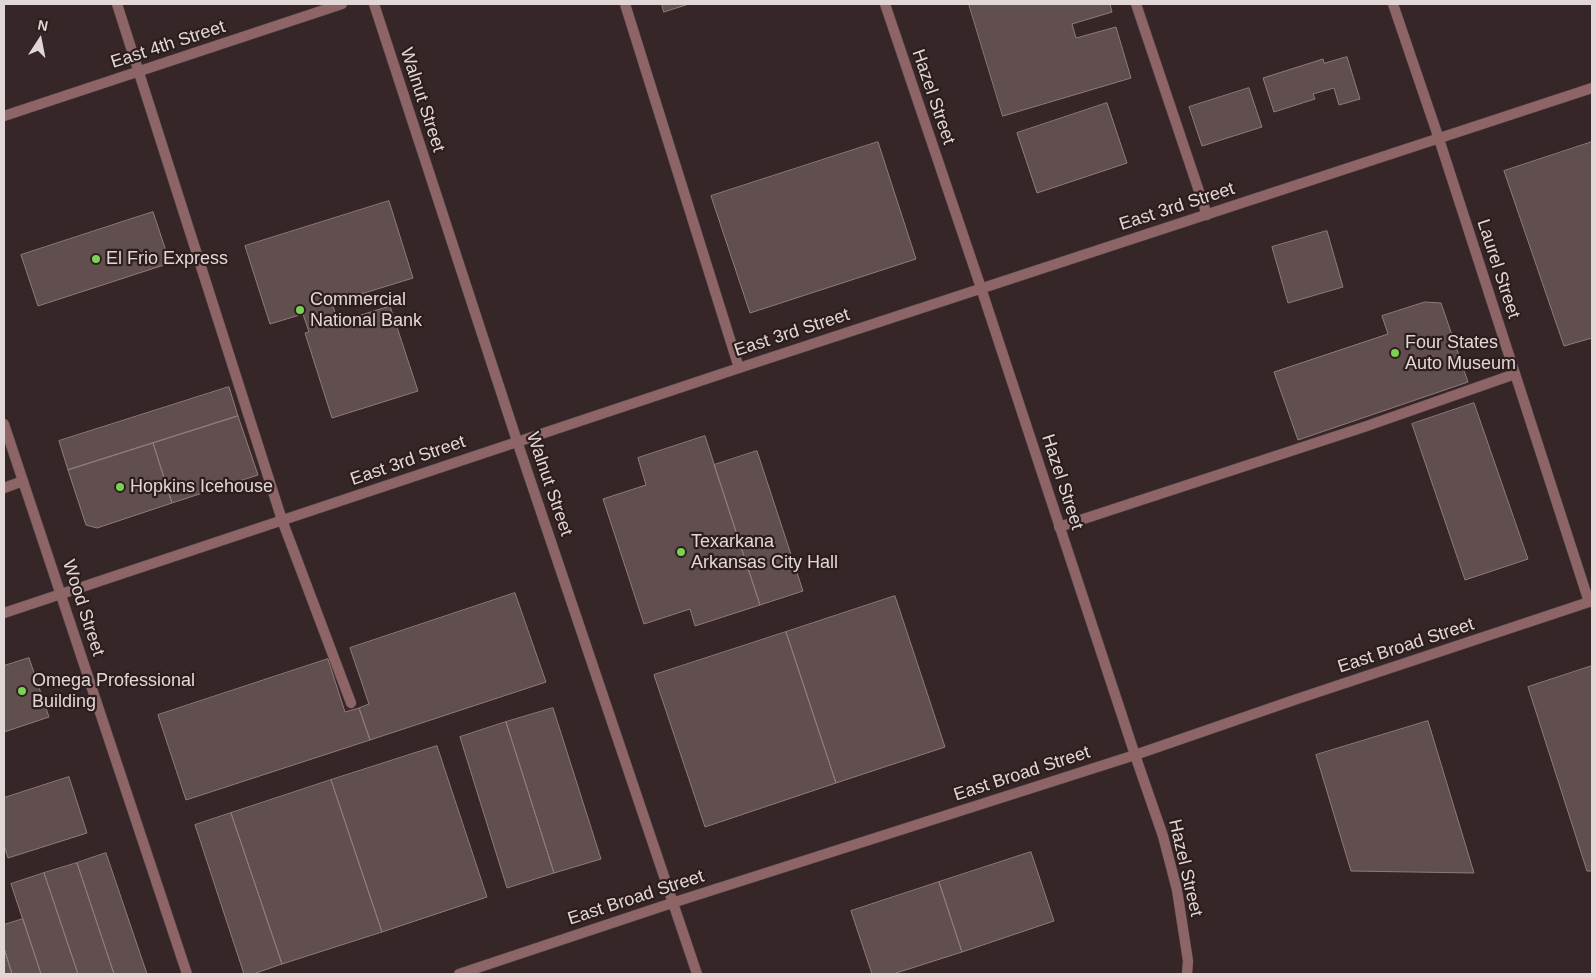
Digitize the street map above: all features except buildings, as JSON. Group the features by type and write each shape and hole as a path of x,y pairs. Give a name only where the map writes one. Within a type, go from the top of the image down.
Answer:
{"street":[{"path":"117,4 282,520 351,703"},
{"name":"East 4th Street","path":"4,116 342,4"},
{"name":"Walnut Street","path":"374,4 517,442 697,974"},
{"path":"625,4 739,368"},
{"name":"Hazel Street","path":"885,4 1163,836 1176,890 1188,961 1187,974"},
{"path":"1136,4 1207,214"},
{"name":"Laurel Street","path":"1393,4 1591,602"},
{"name":"East 3rd Street","path":"4,613 739,368 1592,88"},
{"path":"1060,527 1364,427 1515,374"},
{"name":"Wood Street","path":"4,424 187,974"},
{"path":"4,488 23,481"},
{"name":"East Broad Street","path":"459,974 672,903 1135,755 1297,699 1591,602"}],"place":[{"name":"El Frio Express","path":"96,259"},
{"name":"Commercial National Bank","path":"300,310"},
{"name":"Four States Auto Museum","path":"1395,353"},
{"name":"Hopkins Icehouse","path":"120,487"},
{"name":"Texarkana Arkansas City Hall","path":"681,552"},
{"name":"Omega Professional Building","path":"22,691"}]}
